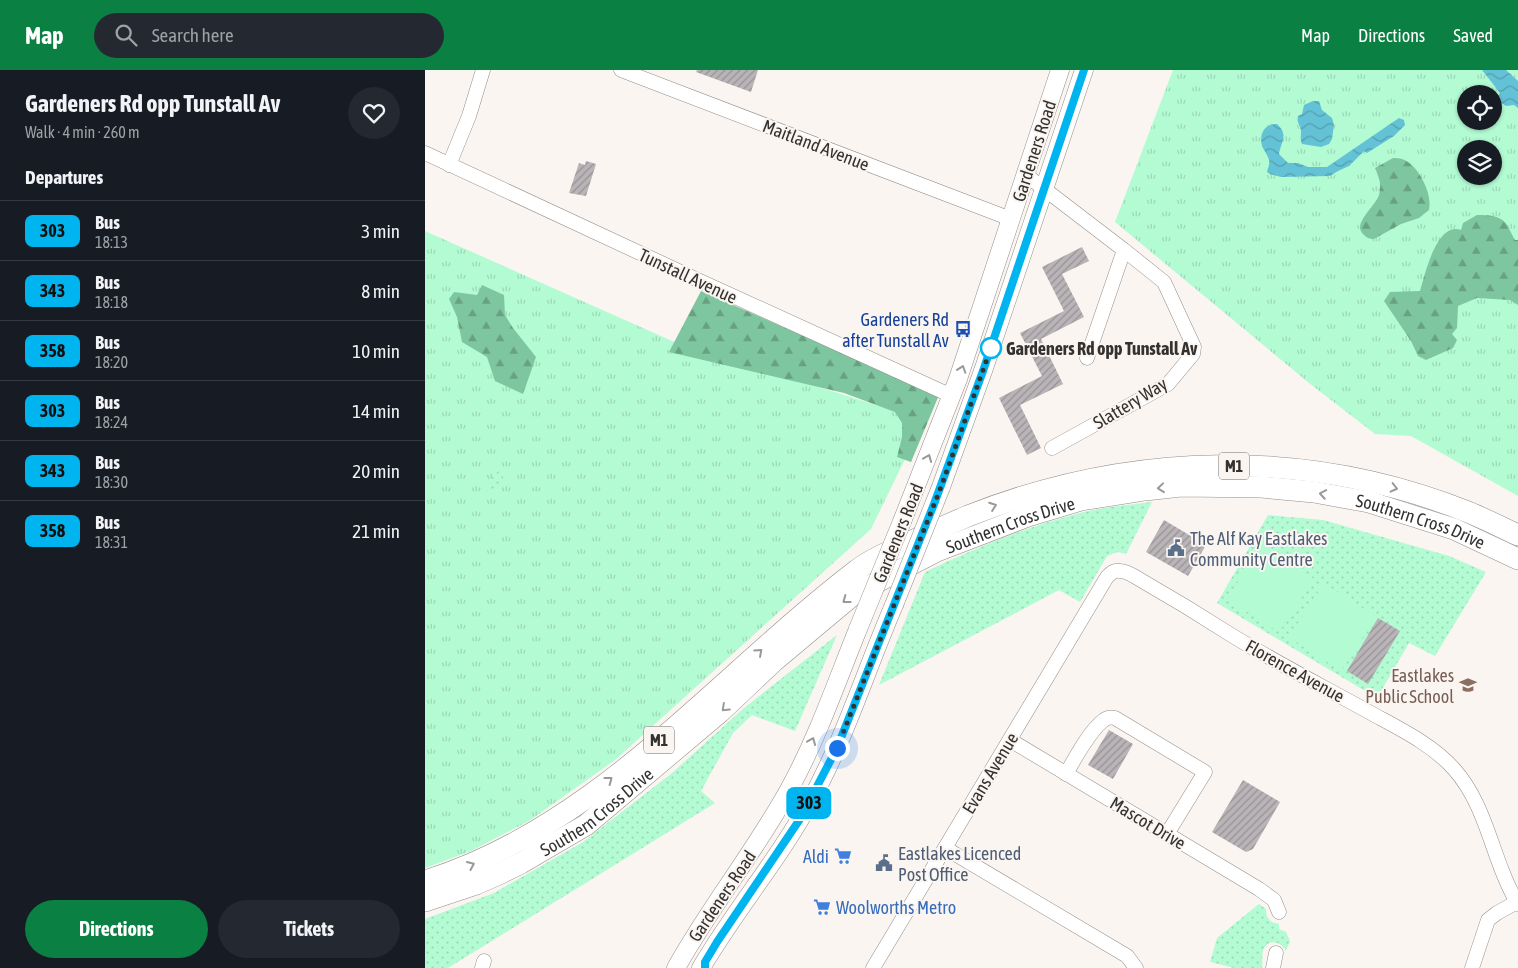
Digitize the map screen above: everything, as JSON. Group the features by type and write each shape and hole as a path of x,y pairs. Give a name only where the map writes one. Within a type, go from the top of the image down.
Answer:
{"highway":[{"name":"Southern Cross Drive","path":"425,881 452,873 480,861 536,832 567,812 639,758 791,624 868,561 948,524 1005,502 1076,482 1133,471 1197,465 1258,466 1312,471 1363,480 1414,494 1467,512 1518,535"},
{"name":"Southern Cross Drive","path":"425,901 476,884 499,874 586,825 720,712 774,661 854,594 937,551 1028,516 1081,500 1145,490 1181,486 1261,487 1314,492 1377,505 1454,529 1518,559"}],"main road":[{"name":"Gardeners Road","path":"704,966 786,842 837,748 941,487 983,371 1084,70"},
{"name":"Gardeners Road","path":"676,968 707,915 756,844 792,785 805,758 952,396 1026,175 1056,71"}],"street":[{"path":"449,165 469,116 483,70"},
{"name":"Maitland Avenue","path":"621,70 1011,220"},
{"name":"Tunstall Avenue","path":"425,153 700,282 952,396"},
{"path":"1026,175 1124,250 1087,358"},
{"name":"Slattery Way","path":"1052,448 1168,384 1193,354 1194,347 1164,282 1124,250"},
{"name":"Florence Avenue","path":"1107,577 1113,571 1126,572 1233,636 1384,720 1441,757 1459,774 1472,794 1484,821 1500,870 1517,903"},
{"name":"Evans Avenue","path":"873,968 1107,577"},
{"path":"1066,774 1083,746 1103,720 1109,717 1115,718 1205,772 1167,834"},
{"name":"Mascot Drive","path":"1010,740 1259,889 1274,900 1279,912"},
{"path":"945,848 1127,956 1137,968"},
{"path":"1472,968 1488,920 1517,903"},
{"path":"1273,968 1276,953"}],"green space":[{"path":"1173,70 1518,70 1518,496 1411,436 1375,434 1309,383 1115,222"},
{"path":"1393,158 1408,162 1419,173 1429,196 1429,210 1419,218 1401,224 1374,239 1370,239 1364,235 1360,226 1379,195 1380,184 1375,168"},
{"path":"1477,215 1493,216 1501,219 1507,225 1515,240 1518,240 1518,305 1510,300 1477,298 1458,306 1457,328 1452,334 1457,340 1453,348 1426,360 1418,356 1411,341 1384,301 1390,292 1420,291 1433,251 1445,233 1453,229 1461,230 1463,223"},
{"path":"425,231 672,341 924,420 871,529 615,760 529,821 471,851 425,868"},
{"path":"482,285 504,295 505,315 536,357 523,394 495,381 487,357 462,342 457,317 449,299 454,292 477,295"},
{"path":"701,291 939,395 911,462 897,457 902,437 902,423 895,412 844,393 669,352"},
{"path":"506,468 506,472 499,483 493,489 486,492 495,474"},
{"path":"1152,502 1126,554 1118,552 1107,556 1080,602 1059,590 879,685 925,572 1001,539 1040,525 1098,509"},
{"path":"1268,515 1323,520 1449,556 1486,572 1435,656 1409,643 1377,698 1217,603"},
{"path":"1262,545 1314,579 1279,632 1227,599"},
{"path":"1324,583 1376,617 1341,671 1289,637"},
{"path":"837,635 795,731 752,715 733,733 701,791 715,803 448,968 425,968 425,919 494,893 583,842 672,773 744,708"},
{"path":"1259,904 1266,909 1269,919 1279,924 1279,929 1286,932 1290,941 1286,951 1279,943 1269,943 1264,948 1262,968 1234,968 1210,962 1217,938"}],"water":[{"path":"1482,70 1506,70 1518,81 1518,108 1514,105 1506,106 1502,103 1502,85 1494,85"},
{"path":"1313,101 1319,101 1322,110 1332,118 1334,125 1332,139 1329,144 1321,147 1302,144 1301,141 1298,116 1302,114 1304,105"},
{"path":"1399,118 1404,120 1405,125 1394,136 1367,153 1364,151 1349,166 1330,176 1281,177 1267,172 1269,160 1262,146 1261,138 1266,128 1273,124 1277,124 1283,132 1279,154 1288,163 1298,163 1308,167 1327,167"}],"building":[{"path":"697,70 758,70 751,92 696,72"},
{"path":"586,161 596,164 586,196 569,193 579,163 585,165"},
{"path":"1082,247 1089,261 1062,274 1084,317 1041,339 1063,384 1020,405 1041,448 1027,455 999,398 1042,376 1020,333 1064,311 1042,267"},
{"name":"The Alf Kay Eastlakes Community Centre","path":"1164,520 1206,545 1188,576 1146,552"},
{"path":"1378,618 1400,631 1368,684 1347,671"},
{"path":"1109,730 1133,744 1113,779 1088,765"},
{"path":"1243,780 1280,802 1253,849 1246,852 1212,832"}],"bus line":[{"name":"303","path":"705,968 705,962 717,942 800,819 837,748 856,703 934,504 983,371 1084,70"}],"place":[{"name":"Gardeners Rd after Tunstall Av","path":"963,329"},
{"name":"Gardeners Rd opp Tunstall Av","path":"991,348"},
{"name":"The Alf Kay Eastlakes Community Centre","path":"1176,548"},
{"name":"Eastlakes Public School","path":"1468,685"},
{"name":"Aldi","path":"843,856"},
{"name":"Eastlakes Licenced Post Office","path":"884,863"},
{"name":"Woolworths Metro","path":"822,907"}],"route":[{"path":"837,748 941,487 991,348"}]}
